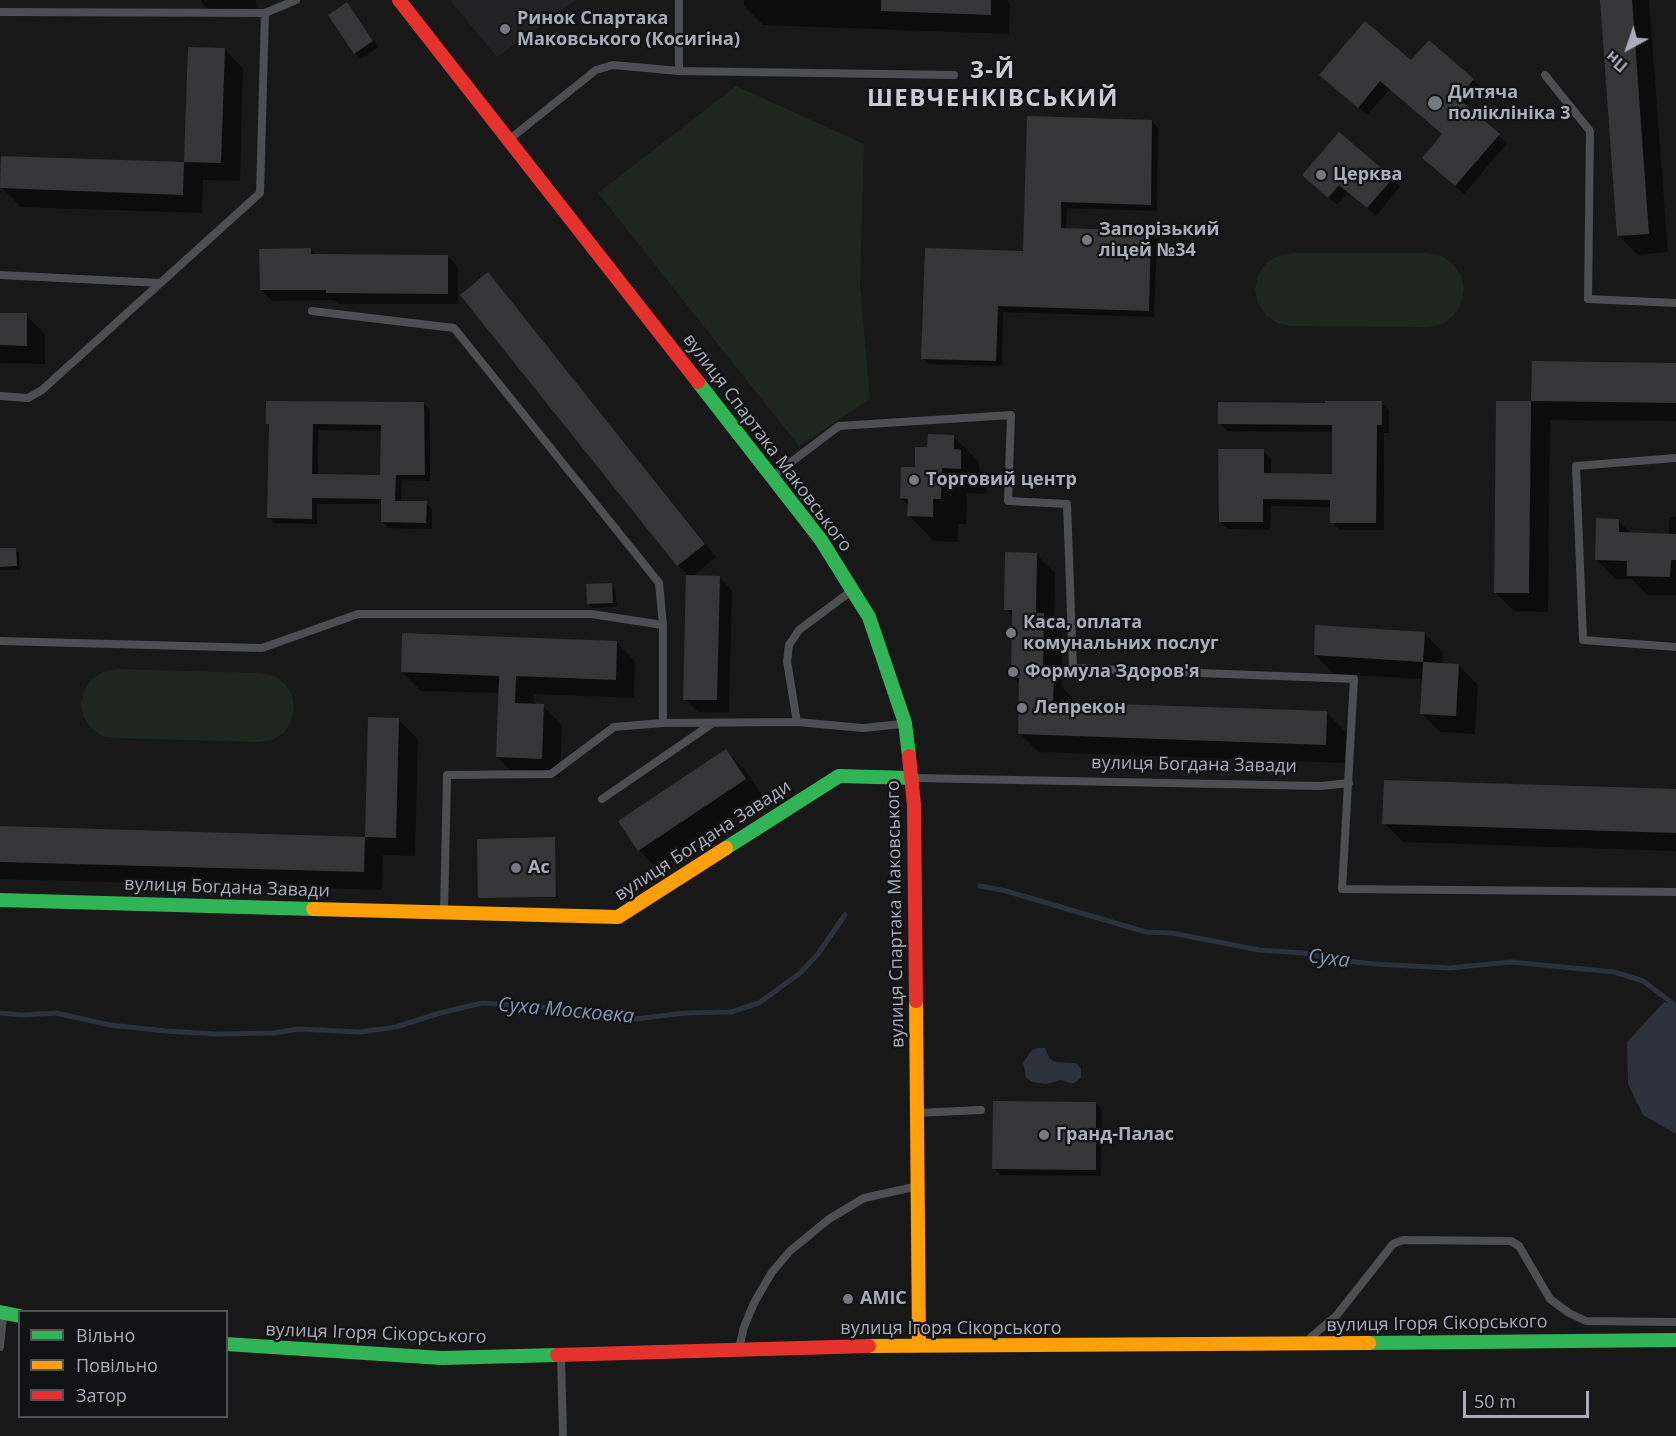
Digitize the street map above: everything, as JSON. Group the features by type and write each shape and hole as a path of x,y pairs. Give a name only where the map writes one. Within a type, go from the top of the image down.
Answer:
{"street":[{"name":"вулиця Спартака Маковського","path":"399,0 821,540 869,617 905,723 914,805 919,1346"},
{"name":"вулиця Богдана Завади","path":"0,900 618,917 838,776 912,778"},
{"path":"2,1312 18,1316"},
{"name":"вулиця Ігоря Сікорського","path":"228,1344 442,1358 919,1346 1676,1340"}],"lane":[{"path":"0,12 265,14 296,0"},
{"path":"679,0 679,71"},
{"path":"0,396 28,398 42,390 260,193 265,14"},
{"path":"509,141 596,70 613,65 679,71 954,75"},
{"path":"1545,75 1590,132 1588,299 1676,303"},
{"path":"0,275 160,283"},
{"path":"312,310 454,328 659,583 663,625 663,723"},
{"path":"772,477 839,426 1011,415 1008,501 1067,504 1073,668 1354,679 1342,889 1676,892"},
{"path":"1676,458 1576,466 1583,640 1676,647"},
{"path":"797,722 787,661 789,645 799,630 853,591"},
{"path":"0,641 262,648 358,614 591,614 663,625"},
{"path":"444,912 447,775 551,774 614,727 663,723 797,722 863,728 905,723"},
{"path":"602,799 713,723"},
{"name":"вулиця Богдана Завади","path":"912,778 1321,786 1349,783"},
{"path":"917,1113 981,1110"},
{"path":"739,1350 753,1303 772,1272 790,1251 829,1219 864,1198 918,1186"},
{"path":"1304,1343 1336,1316 1393,1244 1403,1240 1510,1241 1519,1246 1550,1299 1569,1313 1586,1321 1676,1322"},
{"path":"0,1347 2,1312"},
{"path":"561,1355 563,1436"}],"shaded area":[{"name":"Ринок Спартака Маковського (Косигіна)","path":"450,0 576,0 497,57"},
{"path":"736,86 864,144 860,285 870,399 799,446 598,193"},
{"path":"1292,253 1428,253 1442,256 1453,264 1461,276 1464,290 1461,304 1453,316 1442,324 1427,327 1291,326 1277,323 1266,315 1258,303 1255,289 1258,275 1266,263 1278,256"},
{"path":"117,669 260,673 274,676 285,684 292,695 294,709 291,722 284,733 272,740 259,742 102,736 91,728 83,716 81,703 84,690 92,679 103,672"},
{"path":"1664,1002 1676,1005 1676,1134 1643,1115 1628,1084 1627,1042"},
{"path":"1045,1048 1049,1058 1055,1062 1076,1063 1081,1069 1081,1078 1074,1083 1061,1080 1046,1084 1032,1082 1026,1077 1023,1063 1031,1051"}],"building":[{"path":"881,0 991,0 991,15 881,11"},
{"path":"1600,0 1632,0 1649,234 1617,236"},
{"path":"347,2 373,41 354,54 328,15"},
{"name":"Дитяча поліклініка 3","path":"1365,21 1411,60 1429,40 1474,79 1458,98 1500,134 1455,186 1422,158 1442,134 1380,81 1358,108 1319,75"},
{"path":"188,47 225,48 221,163 184,162"},
{"name":"Запорізький ліцей №34","path":"1027,116 1152,120 1151,205 1061,202 1061,228 1151,231 1149,311 998,306 996,361 921,359 925,248 1023,251"},
{"path":"1339,132 1393,178 1367,208 1339,185 1328,198 1302,175"},
{"path":"1,156 184,162 183,195 0,188"},
{"path":"311,248 311,254 448,255 448,294 260,290 259,249"},
{"path":"488,272 705,544 677,566 460,295"},
{"path":"0,313 27,313 27,346 0,345"},
{"path":"1532,361 1676,363 1676,403 1531,401"},
{"path":"266,401 424,402 425,475 396,475 395,501 427,501 426,523 381,522 381,499 312,498 312,519 267,518 269,424 266,424","holes":["313,424 381,425 380,475 312,474"]},
{"path":"1325,401 1382,401 1382,425 1377,425 1376,523 1330,523 1330,500 1263,499 1263,522 1219,522 1218,449 1264,449 1264,473 1332,474 1332,425 1218,424 1218,402 1325,403"},
{"path":"1496,401 1531,401 1529,593 1494,593"},
{"path":"928,434 954,435 954,449 961,450 961,469 942,468 941,499 933,499 933,517 907,516 908,499 900,498 901,467 915,467 915,447 927,447"},
{"path":"1596,518 1619,519 1619,532 1676,534 1676,560 1671,560 1670,577 1627,576 1627,561 1595,560"},
{"path":"0,548 16,548 17,566 0,567"},
{"path":"1005,552 1037,553 1036,613 1044,613 1043,676 1054,677 1053,702 1327,711 1326,745 1018,734 1019,678 1011,678 1012,610 1004,610"},
{"path":"686,575 720,576 717,700 683,700"},
{"path":"612,583 613,603 587,604 586,584"},
{"path":"1315,625 1425,632 1423,662 1314,655"},
{"path":"402,633 617,641 616,680 516,676 515,703 544,704 542,759 496,757 499,676 401,672"},
{"path":"1423,662 1459,664 1456,716 1420,714"},
{"path":"368,717 399,718 396,838 365,837"},
{"path":"726,749 746,779 638,851 618,821"},
{"path":"1384,780 1676,789 1676,833 1382,824"},
{"path":"0,826 365,837 364,872 0,862"},
{"name":"Ас","path":"555,837 556,897 478,898 477,839"},
{"name":"Гранд-Палас","path":"993,1101 1096,1102 1096,1170 992,1169"}],"waterway":[{"name":"Суха","path":"980,886 1006,891 1146,932 1172,933 1259,950 1304,953 1374,964 1450,968 1511,962 1614,972 1643,981 1675,1005"},
{"name":"Суха Московка","path":"0,1013 23,1015 56,1013 110,1025 217,1034 274,1033 299,1029 360,1032 396,1027 482,1003 543,1007 572,1015 626,1020 686,1013 731,1012 759,1003 800,973 818,954 845,915"}],"traffic: fast":[{"path":"698,382 821,540 869,617 905,723 909,756"},
{"path":"726,848 839,776 912,778"},
{"path":"0,900 313,909"},
{"path":"0,1312 18,1316"},
{"path":"1369,1343 1676,1340"},
{"path":"228,1344 442,1358 557,1355"}],"traffic: slow":[{"path":"313,909 618,917 726,848"},
{"path":"916,1001 919,1345"},
{"path":"869,1346 1369,1343"}],"traffic: jam":[{"path":"399,0 698,382"},
{"path":"909,756 914,805 916,1001"},
{"path":"557,1355 869,1346"}],"place":[{"name":"Ринок Спартака Маковського (Косигіна)","path":"505,29"},
{"name":"Дитяча поліклініка 3","path":"1435,103"},
{"name":"Церква","path":"1321,175"},
{"name":"Запорізький ліцей №34","path":"1087,240"},
{"name":"Торговий центр","path":"914,480"},
{"name":"Каса, оплата комунальних послуг","path":"1011,633"},
{"name":"Формула Здоров'я","path":"1013,672"},
{"name":"Лепрекон","path":"1022,708"},
{"name":"Ас","path":"516,868"},
{"name":"Гранд-Палас","path":"1044,1135"},
{"name":"AMIC","path":"848,1299"}],"district":[{"name":"3-Й ШЕВЧЕНКІВСЬКИЙ","path":"993,85"}]}
